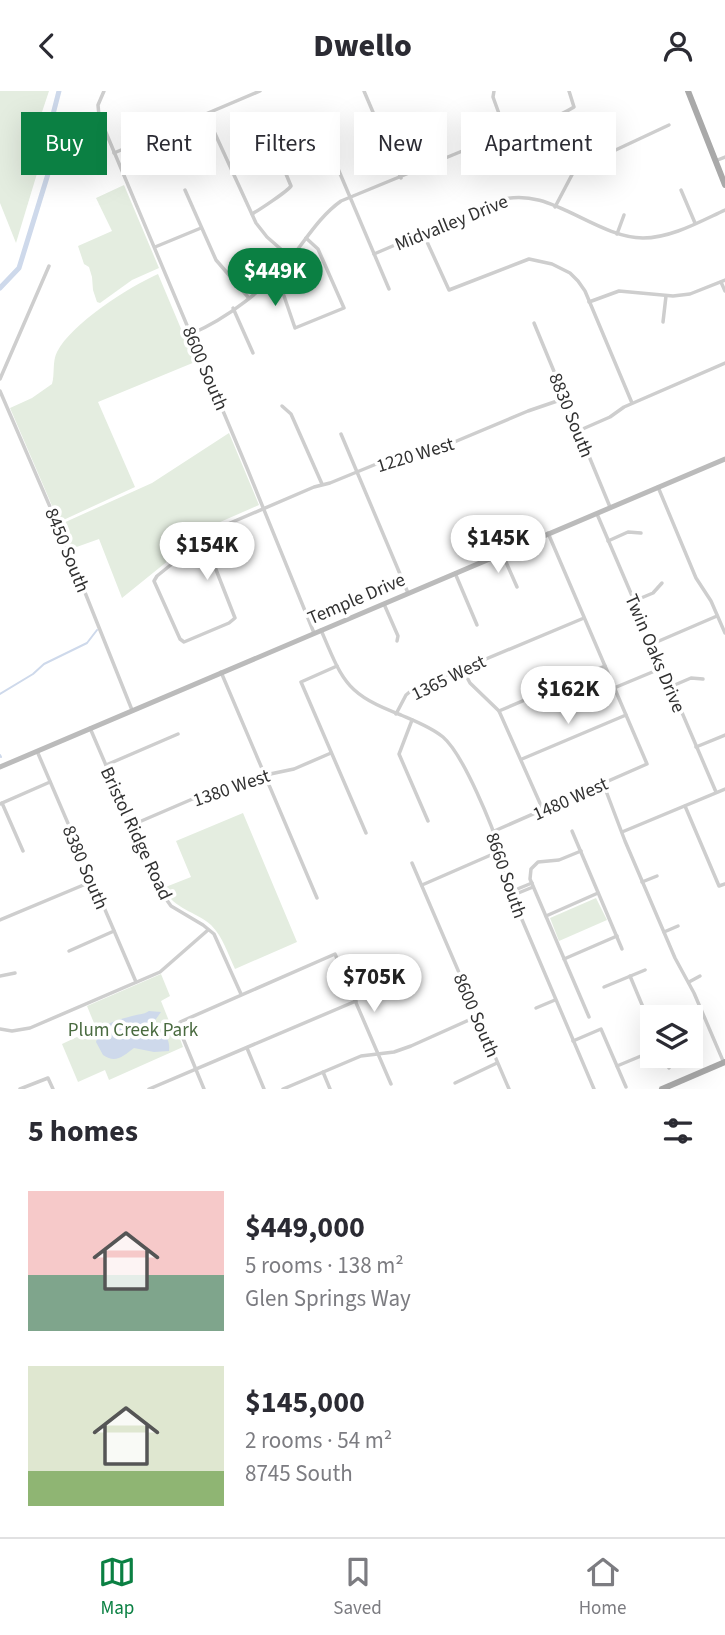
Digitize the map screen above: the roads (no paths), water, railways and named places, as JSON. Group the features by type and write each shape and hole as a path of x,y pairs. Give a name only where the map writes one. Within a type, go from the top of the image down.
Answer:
{"main road":[{"path":"688,91 725,185"},
{"path":"662,1089 724,1062"}],"street":[{"name":"8600 South","path":"103,91 98,105 99,116 314,633"},
{"path":"211,112 260,91"},
{"path":"364,91 401,178"},
{"path":"494,91 493,97 498,112"},
{"path":"563,112 574,107 569,91"},
{"path":"555,207 575,169 669,125"},
{"path":"216,132 252,214 267,237 291,258"},
{"path":"114,153 121,150"},
{"path":"191,334 209,325 270,279 291,258 327,211 341,201 461,152"},
{"path":"715,161 725,157"},
{"path":"340,174 389,289"},
{"path":"252,214 288,192 291,186 286,175"},
{"path":"185,190 223,271 248,297"},
{"path":"681,190 695,223"},
{"name":"Midvalley Drive","path":"374,254 508,197 528,197 631,237 657,237 725,210"},
{"path":"617,233 624,215"},
{"path":"155,247 201,228"},
{"path":"423,233 449,290 522,261 535,259 570,273 584,291 632,403"},
{"path":"270,279 283,293 295,328 344,307 318,249 306,238"},
{"path":"0,379 49,266"},
{"path":"589,302 619,291 666,296 691,294 723,281 725,291"},
{"path":"663,323 666,296"},
{"path":"233,308 253,353"},
{"name":"8830 South","path":"534,323 610,507"},
{"path":"578,431 610,417 632,403 725,363"},
{"name":"8450 South","path":"0,391 65,542 132,710"},
{"name":"1220 West","path":"198,541 213,562 234,613 234,620 184,642 179,637 154,581 156,576 198,541 219,527 321,484 401,455 440,449 528,411 566,398"},
{"path":"282,406 292,414 321,484"},
{"path":"341,434 408,593"},
{"name":"Temple Drive","path":"0,767 725,459"},
{"path":"658,488 696,578 725,633"},
{"name":"Twin Oaks Drive","path":"596,513 716,792"},
{"path":"608,541 628,532 641,533"},
{"path":"521,760 626,715 548,533"},
{"path":"502,553 517,587"},
{"path":"455,573 477,625"},
{"path":"634,601 653,593 663,583"},
{"path":"383,603 398,636 397,641"},
{"path":"652,644 718,616"},
{"name":"1365 West","path":"396,714 412,690 584,617"},
{"name":"8660 South","path":"321,630 337,666 355,693 371,704 434,730 454,748 464,764 503,859 505,878 511,894 594,1089"},
{"path":"337,666 301,682 366,833"},
{"path":"499,711 605,666"},
{"path":"614,688 662,668"},
{"path":"462,669 470,683 499,711 543,811"},
{"path":"221,672 317,898"},
{"path":"670,687 691,678 703,679"},
{"name":"1480 West","path":"492,832 647,764 626,715"},
{"path":"412,720 399,754 428,821"},
{"name":"Bristol Ridge Road","path":"90,728 165,899 177,911 208,929 220,945 241,995"},
{"path":"106,765 178,734"},
{"path":"696,747 725,735"},
{"name":"8380 South","path":"37,751 136,982"},
{"name":"1380 West","path":"132,825 232,782 294,769 331,753"},
{"path":"23,851 1,803 50,782"},
{"path":"603,783 642,882 724,1062"},
{"path":"622,832 725,789"},
{"path":"685,806 719,886 725,884"},
{"path":"572,831 622,949"},
{"path":"422,885 500,851"},
{"path":"580,851 559,860 538,862 531,869 532,885 589,1017"},
{"name":"8600 South","path":"412,863 509,1089"},
{"path":"642,882 657,876"},
{"path":"0,920 93,881"},
{"path":"511,894 532,885"},
{"path":"546,916 598,893"},
{"path":"664,932 678,926"},
{"path":"0,1029 12,1031 30,1028 164,969 208,929"},
{"path":"69,951 114,931"},
{"path":"564,959 617,936"},
{"path":"204,1089 179,1025 183,1020 335,954 391,1084"},
{"path":"604,987 645,970"},
{"path":"0,976 15,973"},
{"path":"629,976 642,1005"},
{"path":"689,982 700,976"},
{"path":"536,1008 555,1000"},
{"path":"149,1089 356,1001"},
{"path":"283,1089 361,1056 394,1052 411,1046 478,1016"},
{"path":"573,1042 601,1029 626,1087"},
{"path":"247,1048 264,1089"},
{"path":"617,1066 640,1056"},
{"path":"455,1083 498,1063"},
{"path":"323,1072 330,1089"},
{"path":"20,1089 48,1078 53,1089"}],"water":[{"path":"149,1011 161,1012 151,1026 166,1038 169,1051 154,1052 134,1048 116,1059 103,1055 96,1042 100,1029"}],"waterway":[{"path":"0,288 19,268 52,161 50,126 59,91"},
{"path":"0,694 44,664 87,643 97,630"}],"park label":[{"name":"Plum Creek Park","path":"133,1029"}]}
